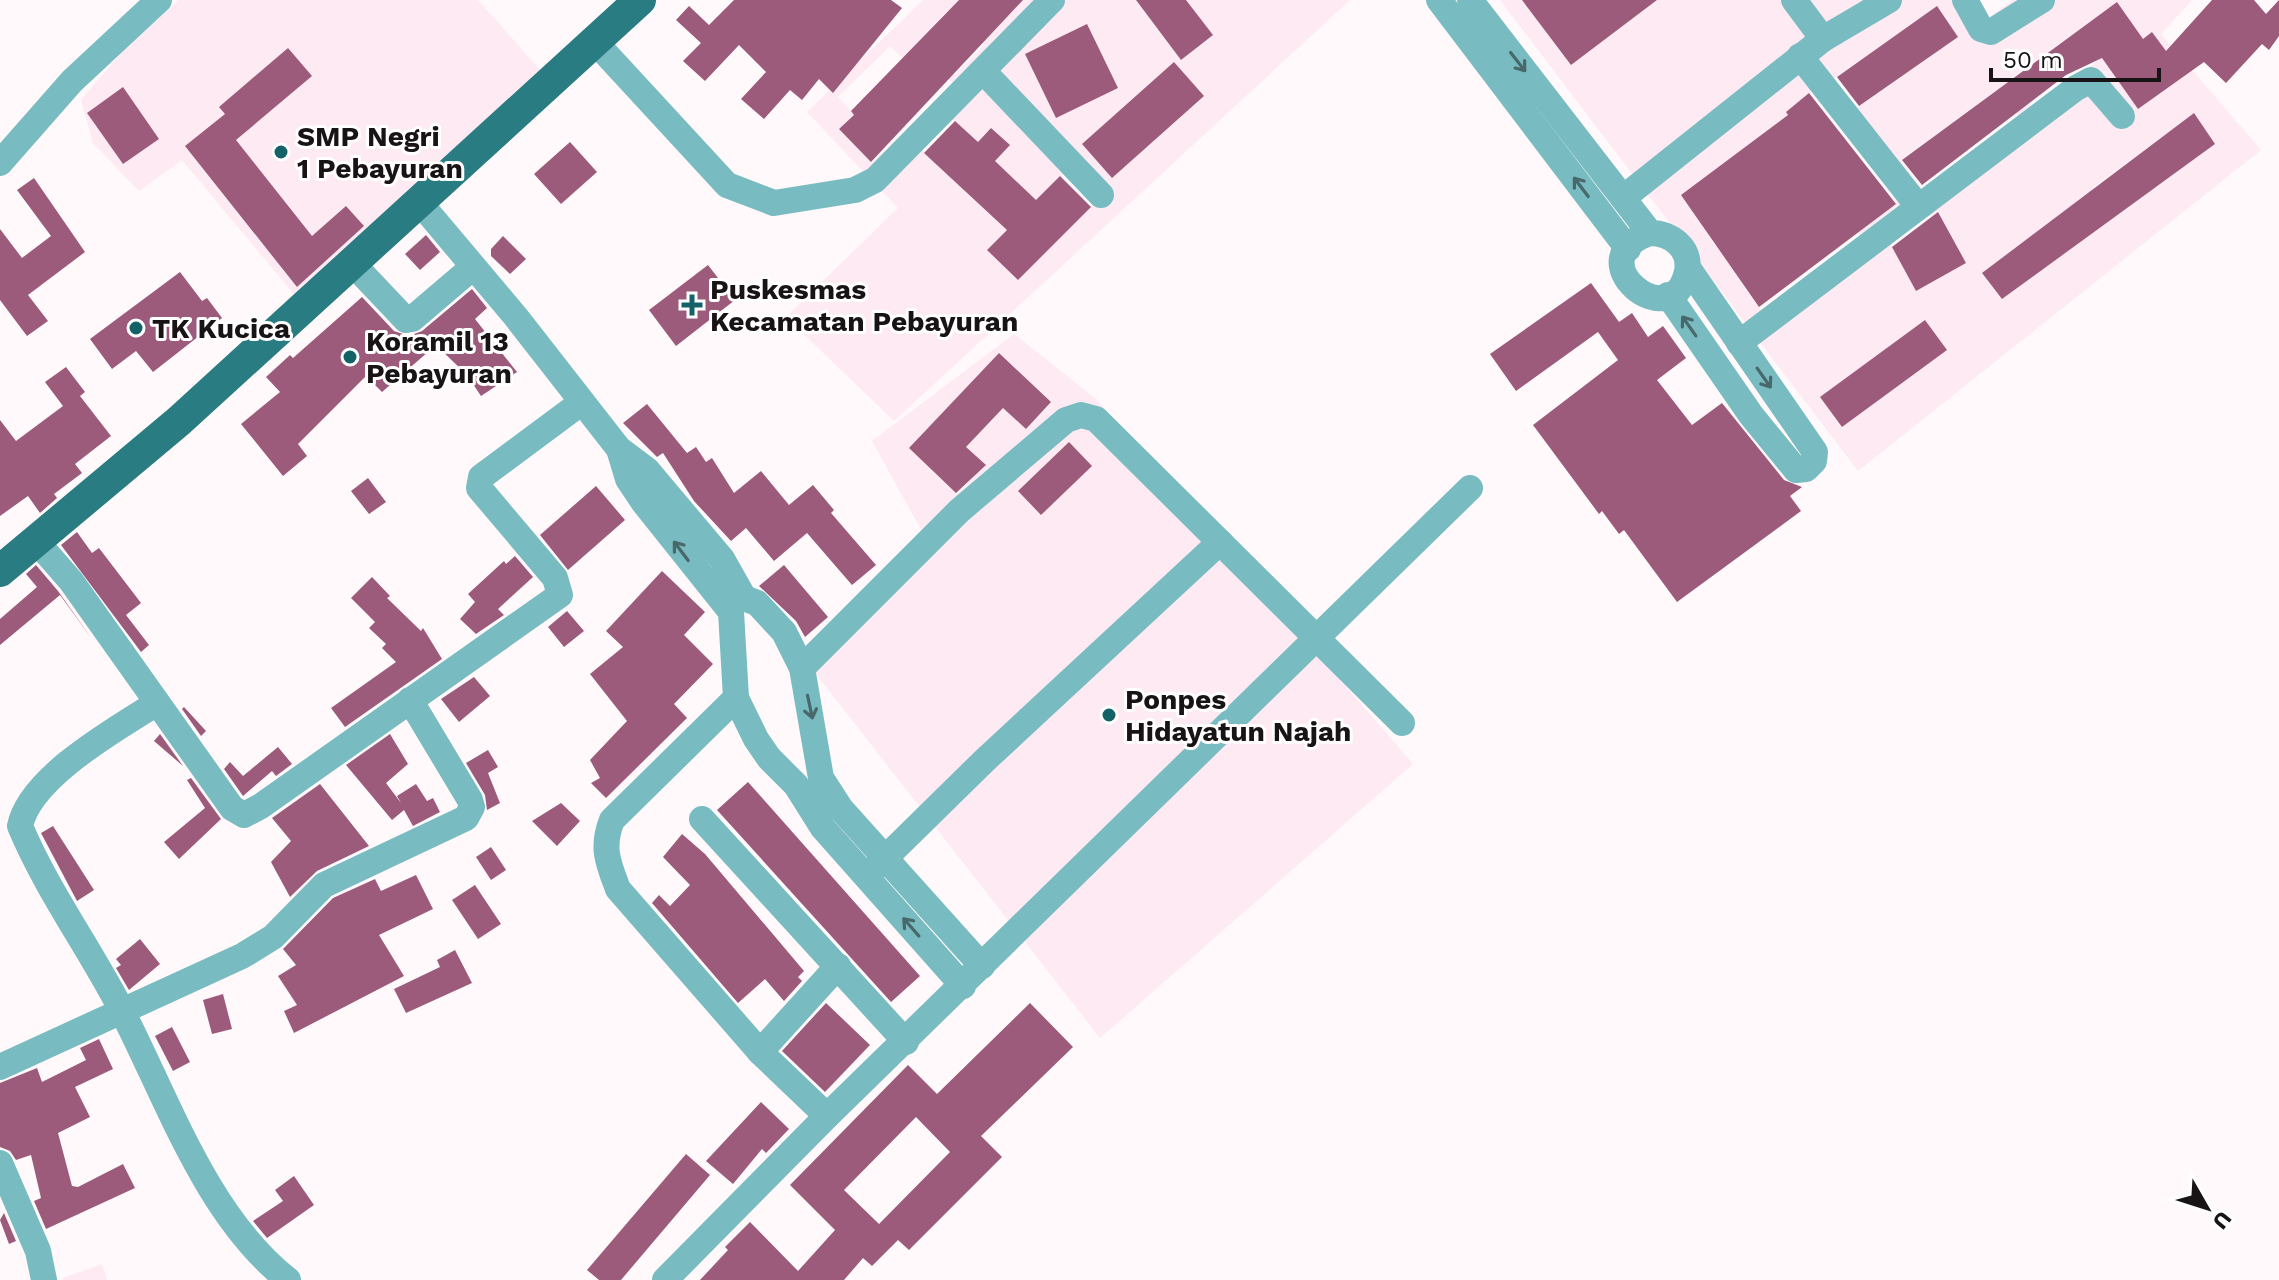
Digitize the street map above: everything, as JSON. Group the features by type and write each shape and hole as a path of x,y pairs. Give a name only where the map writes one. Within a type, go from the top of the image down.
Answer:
{"main road":[{"path":"0,569 179,421 596,43 633,3"}],"street":[{"path":"0,163 72,81 159,0"},
{"path":"596,43 727,185 774,203 866,187 896,163 1052,0"},
{"path":"1439,0 1628,249"},
{"path":"1470,0 1650,233"},
{"path":"1794,0 1823,39"},
{"path":"1623,198 1800,56 1889,0"},
{"path":"1965,0 1981,29 1991,32 2042,0"},
{"path":"1800,56 1917,205"},
{"path":"983,71 1101,195"},
{"path":"1739,343 1917,205 2091,80 2122,116"},
{"path":"420,203 619,449 628,479 644,503 737,605 736,698 769,758 809,782 841,809 982,966"},
{"path":"1668,295 1751,415 1796,470 1806,469 1814,461 1815,452 1688,268 1681,245 1671,237 1650,233 1632,242 1622,261 1627,283 1645,296 1668,295 1684,280 1688,268"},
{"path":"352,263 406,320 412,319 473,267"},
{"path":"36,541 71,581 232,808 244,815 560,595 562,590 555,578 483,496 481,477 582,402"},
{"path":"802,668 959,511 1066,420 1081,415 1096,419 1402,723"},
{"path":"665,1280 827,1116 963,986 1315,636 1470,488"},
{"path":"867,876 1220,542"},
{"path":"737,605 757,603 784,632 802,668 809,782 823,828 963,986"},
{"path":"736,698 612,820 604,839 606,857 618,889 760,1052 827,1116"},
{"path":"0,1067 242,956 273,937 307,898 324,885 470,814 470,800 410,700"},
{"path":"157,703 99,740 34,794 23,811 20,826 123,1012 209,1183 258,1269 288,1280"},
{"path":"702,819 906,1042"},
{"path":"760,1052 838,966"},
{"path":"0,1163 38,1251 44,1280"}],"shaded area":[{"name":"SMP Negri 1 Pebayuran","path":"179,0 478,0 541,71 298,299 182,160 139,191 93,143 81,100 122,52"},
{"path":"923,0 959,0 983,41 1023,0 1136,0 1181,60 1213,35 1186,0 1350,0 894,421 786,317 898,208 807,112","holes":["948,10 984,45 955,75 919,41","890,46 905,60 852,112 838,97","921,50 953,84 872,163 840,129","1174,63 1204,96 1112,177 1083,143","949,116 978,142 991,128 1009,145 995,161 988,212 920,148","1063,174 1093,204 1017,280 987,249"]},
{"path":"1500,0 1536,0 1571,65 1657,0 1975,0 1988,18 2012,0 2192,0 2161,34 2261,150 1858,471","holes":["2116,3 2138,32 2032,108 2011,78","1937,7 1958,37 1851,112 1830,81","2152,33 2183,77 2138,109 2107,65","1818,86 1903,194 1871,219 1786,112","1998,89 2020,118 1923,190 1901,160","2193,114 2215,144 2115,217 2094,187","1805,162 1730,265 1708,236","1838,207 1860,236 1761,310 1740,281","1938,211 1966,263 1916,291 1888,239","2105,223 2002,299 1982,274","1925,320 1946,350 1842,427 1821,397"]},
{"name":"Ponpes Hidayatun Najah","path":"1014,334 1096,399 1413,764 1100,1038 809,665 928,542 872,441","holes":["999,353 1051,403 1026,429 1003,408 966,447 985,465 958,494 909,448"]},
{"path":"102,1264 107,1280 63,1280 63,1278"}],"building":[{"path":"734,0 891,0 902,8 833,93 819,79 802,100 790,90 764,119 741,99 766,72 739,45 705,81 683,61 701,43 676,20 689,6 709,25"},
{"path":"959,0 1023,0 871,162 839,129 854,115 851,111"},
{"path":"1136,0 1186,0 1213,35 1181,60"},
{"path":"1522,0 1657,0 1571,65"},
{"path":"2212,0 2254,0 2266,14 2279,0 2279,36 2269,50 2262,44 2226,83 2204,62 2138,109 2102,58 2066,75 1922,185 1902,160 2117,2 2143,39 2152,32 2166,51"},
{"path":"1937,6 1958,37 1859,106 1837,77"},
{"path":"1087,24 1118,88 1056,118 1025,54"},
{"path":"288,48 312,76 236,140 312,236 346,206 364,226 297,287 185,146 225,114 219,107"},
{"path":"1174,62 1204,96 1112,178 1082,144"},
{"path":"123,87 159,139 123,164 87,113"},
{"path":"1809,93 1896,204 1759,307 1681,195 1788,115 1786,112"},
{"path":"2194,113 2215,144 2002,299 1982,273"},
{"path":"955,121 978,142 991,128 1010,145 995,161 1036,200 1060,176 1091,207 1018,280 987,250 1007,230 924,153"},
{"path":"570,142 597,172 561,204 534,174"},
{"path":"34,178 85,252 28,295 48,321 27,336 0,300 0,229 22,258 51,236 17,190"},
{"path":"1938,212 1966,263 1916,291 1892,247"},
{"path":"426,235 440,252 420,270 405,254"},
{"path":"503,236 526,259 510,274 491,256 491,249"},
{"name":"Puskesmas Kecamatan Pebayuran","path":"708,265 735,300 676,346 649,310"},
{"path":"180,272 202,301 207,298 222,318 153,372 136,351 112,369 90,339"},
{"path":"1591,283 1619,322 1632,313 1648,337 1663,326 1686,358 1657,380 1692,425 1722,403 1784,480 1802,487 1790,496 1801,511 1677,602 1624,530 1619,534 1602,511 1599,514 1533,425 1618,360 1598,332 1516,391 1490,354"},
{"path":"472,289 487,308 475,319 517,372 481,396 467,375 436,345 382,392 366,376 298,444 307,456 283,476 241,424 280,392 266,377 290,355 293,358 362,297 394,331 409,336 422,331"},
{"path":"1925,320 1947,350 1842,427 1820,397"},
{"path":"999,353 1051,402 1026,429 1003,408 966,447 986,465 956,493 909,448"},
{"path":"66,367 85,392 80,396 111,436 75,464 82,473 54,494 57,498 40,513 28,496 0,516 0,420 16,441 63,406 45,382"},
{"path":"647,404 687,453 696,447 706,462 712,458 734,493 761,471 789,505 813,485 834,510 831,513 876,565 852,585 807,533 774,561 746,528 731,541 694,501 663,453 657,457 623,423"},
{"path":"1069,442 1092,466 1041,515 1018,491"},
{"path":"368,478 386,502 369,514 351,491"},
{"path":"596,486 625,520 568,570 540,535"},
{"path":"77,532 92,553 99,548 141,603 126,615 149,645 141,652 61,545"},
{"path":"515,556 533,577 498,609 504,615 476,634 460,619 475,602 468,594 504,561 506,564"},
{"path":"36,565 58,591 92,639 60,595 0,645 0,619 37,587 26,574"},
{"path":"784,565 828,617 805,637 796,621 759,586"},
{"path":"662,571 705,612 684,635 713,664 674,704 687,718 606,798 591,783 600,778 590,760 627,721 590,674 623,647 606,631"},
{"path":"372,577 390,596 387,598 421,631 423,628 442,659 345,727 331,708 396,662 382,648 386,644 369,628 375,622 351,598"},
{"path":"567,611 584,631 564,647 548,627"},
{"path":"474,677 490,696 459,722 441,699"},
{"path":"184,707 206,731 201,736 182,709"},
{"path":"160,734 183,766 154,741"},
{"path":"390,734 408,764 386,783 401,803 397,796 416,784 427,801 433,798 440,812 413,826 404,810 392,820 346,765"},
{"path":"278,747 292,764 276,776 272,771 243,796 224,769 230,762 243,776"},
{"path":"488,750 498,767 488,773 500,803 487,810 485,795 466,763"},
{"path":"191,778 221,819 179,859 164,842 205,808 187,780"},
{"path":"748,782 920,976 891,1002 717,810"},
{"path":"320,784 369,846 317,871 290,897 271,862 291,841 272,818"},
{"path":"561,803 580,821 557,846 532,821"},
{"path":"53,826 94,890 77,901 41,833"},
{"path":"682,834 705,854 804,971 798,977 802,981 784,1001 765,979 738,1003 652,903 659,895 670,906 690,885 663,857"},
{"path":"491,847 506,870 491,880 476,857"},
{"path":"416,875 433,909 379,935 404,976 294,1033 284,1011 297,1005 278,976 296,965 283,949 333,898 375,879 381,891"},
{"path":"475,885 501,924 478,939 452,900"},
{"path":"140,939 160,964 129,990 116,968 121,965 116,959"},
{"path":"455,950 472,983 406,1013 394,989 440,967 437,960"},
{"path":"223,994 232,1029 212,1034 203,1000"},
{"path":"826,1003 870,1045 825,1092 782,1051"},
{"path":"1030,1003 1073,1047 981,1136 1002,1157 909,1250 898,1240 872,1266 863,1258 844,1280 700,1280 728,1250 725,1247 750,1222 798,1271 835,1230 790,1185 908,1065 937,1094","holes":["916,1117 950,1152 879,1224 844,1190"]},
{"path":"172,1027 190,1062 173,1071 155,1036"},
{"path":"99,1039 113,1069 75,1087 90,1117 58,1133 72,1186 78,1187 123,1164 135,1188 46,1229 34,1201 41,1198 31,1155 16,1160 10,1151 0,1147 0,1083 37,1068 42,1082 86,1060 80,1048"},
{"path":"761,1102 789,1129 766,1153 762,1149 733,1184 706,1161"},
{"path":"686,1154 710,1175 621,1280 599,1280 587,1270"},
{"path":"294,1176 314,1205 267,1238 253,1221 283,1201 275,1190"},
{"path":"4,1213 16,1241 9,1244 0,1220"}],"place":[{"name":"SMP Negri 1 Pebayuran","path":"281,152"},
{"name":"Puskesmas Kecamatan Pebayuran","path":"692,305"},
{"name":"TK Kucica","path":"136,328"},
{"name":"Koramil 13 Pebayuran","path":"350,357"},
{"name":"Ponpes Hidayatun Najah","path":"1109,715"}]}
